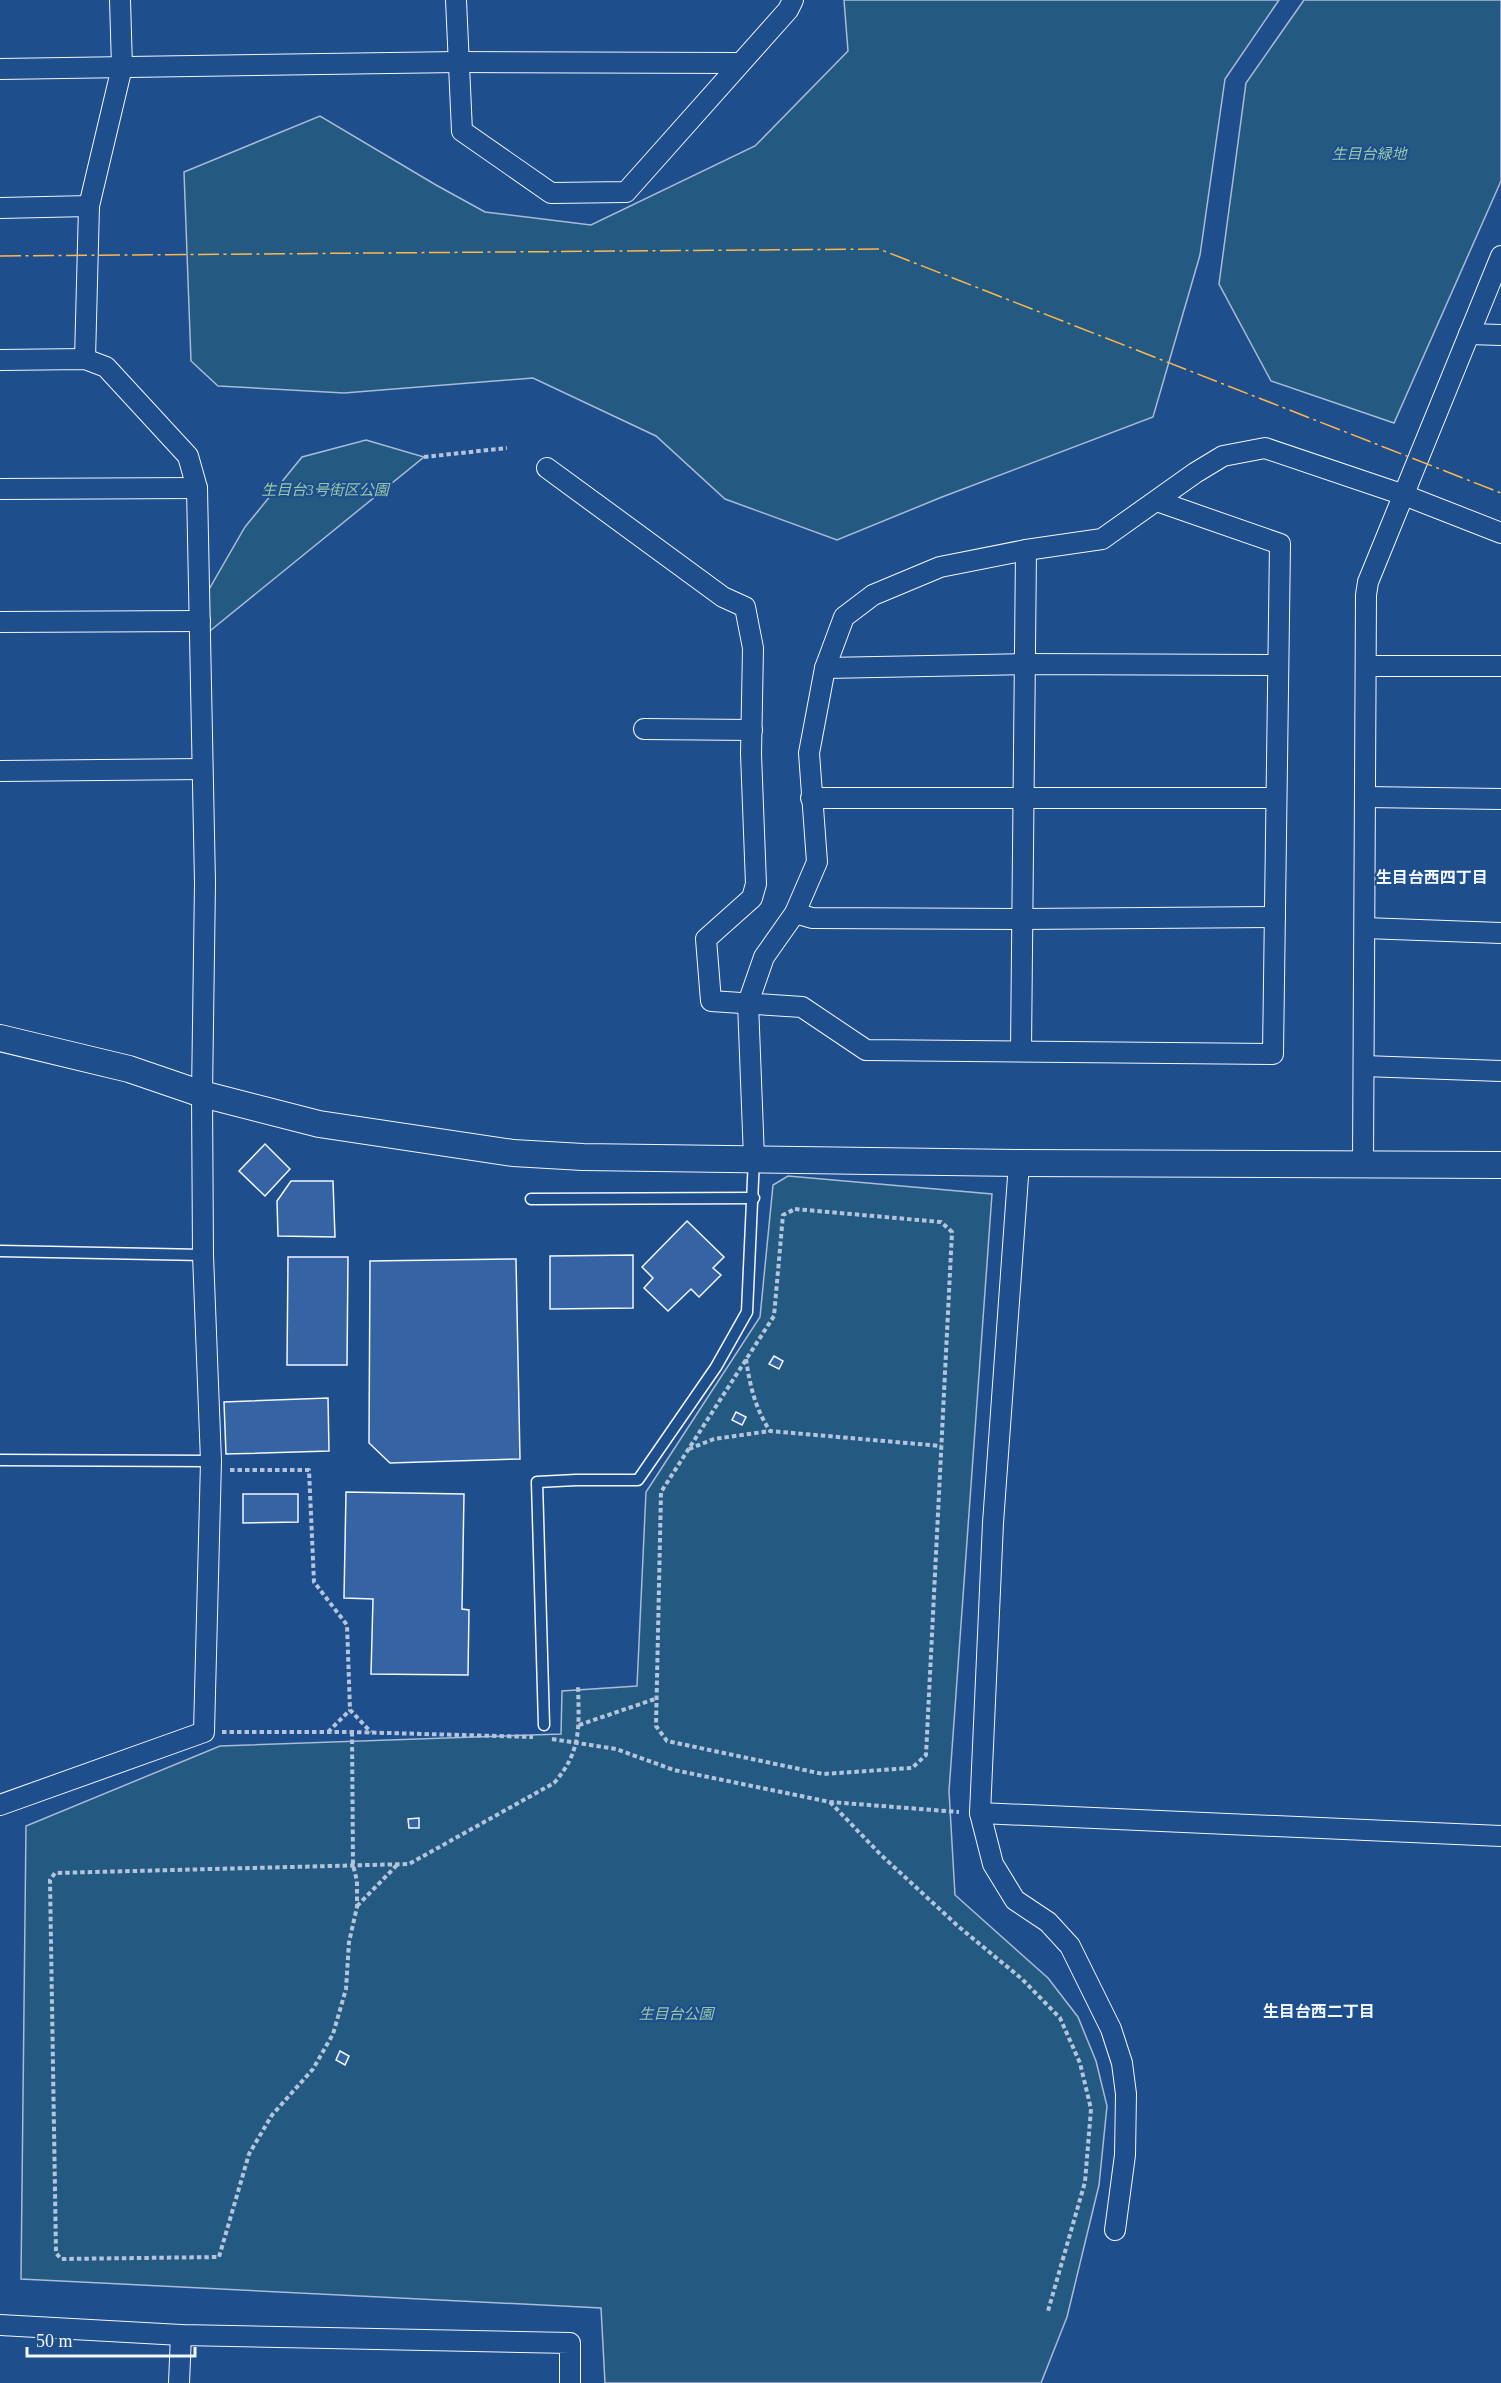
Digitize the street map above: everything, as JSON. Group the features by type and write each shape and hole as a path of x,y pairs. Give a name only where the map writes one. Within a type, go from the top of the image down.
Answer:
{"street":[{"path":"85,359 89,206 122,68 120,0"},
{"path":"456,0 462,131 551,193 626,192 788,10 793,0"},
{"path":"0,69 458,62 740,63"},
{"path":"0,208 89,206"},
{"path":"1363,1163 1368,582 1501,256"},
{"path":"1469,334 1501,335"},
{"path":"0,360 85,359 106,367 188,456 197,488 205,883 202,1094 203,1255 211,1466 204,1732 0,1805"},
{"path":"754,1158 748,1004 764,957 795,913 816,862 809,753 825,668 844,617 873,595 940,567 1026,550 1102,539 1195,473 1223,456 1265,448 1404,495 1501,533"},
{"path":"547,468 723,597 745,607 753,648 752,730 756,884 752,897 706,939 711,1001 802,1007 866,1050 1273,1054 1280,544 1157,501"},
{"path":"0,489 197,488"},
{"path":"1021,1050 1026,550"},
{"path":"0,622 200,621"},
{"path":"825,668 1025,663 1278,665"},
{"path":"1366,666 1501,666"},
{"path":"644,729 752,730"},
{"path":"0,771 202,769"},
{"path":"1366,797 1501,800"},
{"path":"811,798 1276,798"},
{"path":"795,913 812,918 1275,917"},
{"path":"1365,928 1501,933"},
{"path":"0,1038 129,1069 202,1094 319,1124 513,1154 1019,1163 1501,1165"},
{"path":"1364,1066 1501,1071"},
{"path":"1019,1163 974,1813 993,1864 1015,1900 1048,1922 1070,1946 1111,2029 1122,2063 1126,2094 1125,2155 1115,2230"},
{"path":"974,1813 1501,1836"},
{"path":"0,2325 182,2335 570,2343 570,2383"},
{"path":"179,2383 182,2335"}],"lane":[{"path":"544,1725 537,1482 638,1480 716,1367 747,1312 754,1198 754,1158"},
{"path":"531,1199 754,1198"},
{"path":"0,1251 203,1255"},
{"path":"0,1460 211,1466"}],"path":[{"path":"424,457 507,448"},
{"path":"795,1209 941,1222 952,1232 941,1446 926,1755 912,1768 823,1774 667,1741 656,1726 661,1492 774,1316 783,1215 795,1209"},
{"path":"746,1359 752,1394 759,1414 770,1431"},
{"path":"689,1449 714,1439 770,1431 941,1446"},
{"path":"211,1466 309,1470 314,1582 347,1625 350,1710 371,1732"},
{"path":"352,1732 353,1865 357,1881 357,1907 349,1942 346,1989 333,2034 313,2069 272,2115 249,2154 219,2257 61,2259 56,2253 50,1880 55,1872 353,1865 398,1864 410,1863 554,1782 568,1767 577,1743 578,1686"},
{"path":"579,1725 656,1699"},
{"path":"328,1732 350,1710"},
{"path":"204,1732 371,1732 541,1738 616,1749 674,1770 830,1802 974,1813"},
{"path":"830,1802 881,1855 959,1927 1030,1987 1060,2018 1080,2063 1091,2109 1085,2182 1048,2311"},
{"path":"357,1907 398,1864"}],"green space":[{"path":"844,0 1279,0 1225,79 1200,255 1153,417 942,497 837,540 725,499 656,436 533,378 344,393 218,386 191,361 184,172 320,116 485,212 591,225 755,146 848,51"},
{"name":"生目台緑地","path":"1304,0 1501,0 1501,181 1394,423 1271,381 1219,284 1246,83"},
{"name":"生目台3号街区公園","path":"366,440 424,457 200,639 200,605 245,527 302,457"},
{"name":"生目台公園","path":"788,1176 992,1194 949,1791 955,1895 1048,1978 1078,2017 1096,2061 1107,2106 1099,2185 1067,2317 1041,2383 605,2383 601,2308 21,2279 26,1826 220,1746 561,1734 562,1691 637,1686 646,1492 760,1317 773,1185"}],"building":[{"path":"265,1144 290,1169 265,1196 239,1171"},
{"path":"291,1181 333,1181 335,1237 278,1236 277,1201"},
{"path":"687,1221 724,1257 713,1268 721,1275 699,1297 691,1289 668,1311 644,1288 653,1278 642,1267"},
{"path":"633,1255 633,1308 550,1309 550,1256"},
{"path":"288,1257 348,1257 347,1365 287,1365"},
{"path":"516,1259 520,1459 390,1463 369,1443 370,1261"},
{"path":"774,1356 783,1361 779,1369 769,1364"},
{"path":"328,1398 329,1451 226,1454 224,1402"},
{"path":"736,1412 746,1417 742,1425 732,1420"},
{"path":"346,1492 464,1494 462,1609 469,1610 468,1675 371,1674 373,1599 344,1598"},
{"path":"243,1494 298,1494 298,1522 243,1523"},
{"path":"419,1818 419,1828 409,1828 408,1819"},
{"path":"340,2051 349,2056 345,2065 336,2060"}],"power":[{"path":"0,256 879,249 1501,493"}],"district":[{"name":"生目台西四丁目","path":"1432,877"},
{"name":"生目台西二丁目","path":"1319,2011"}]}
